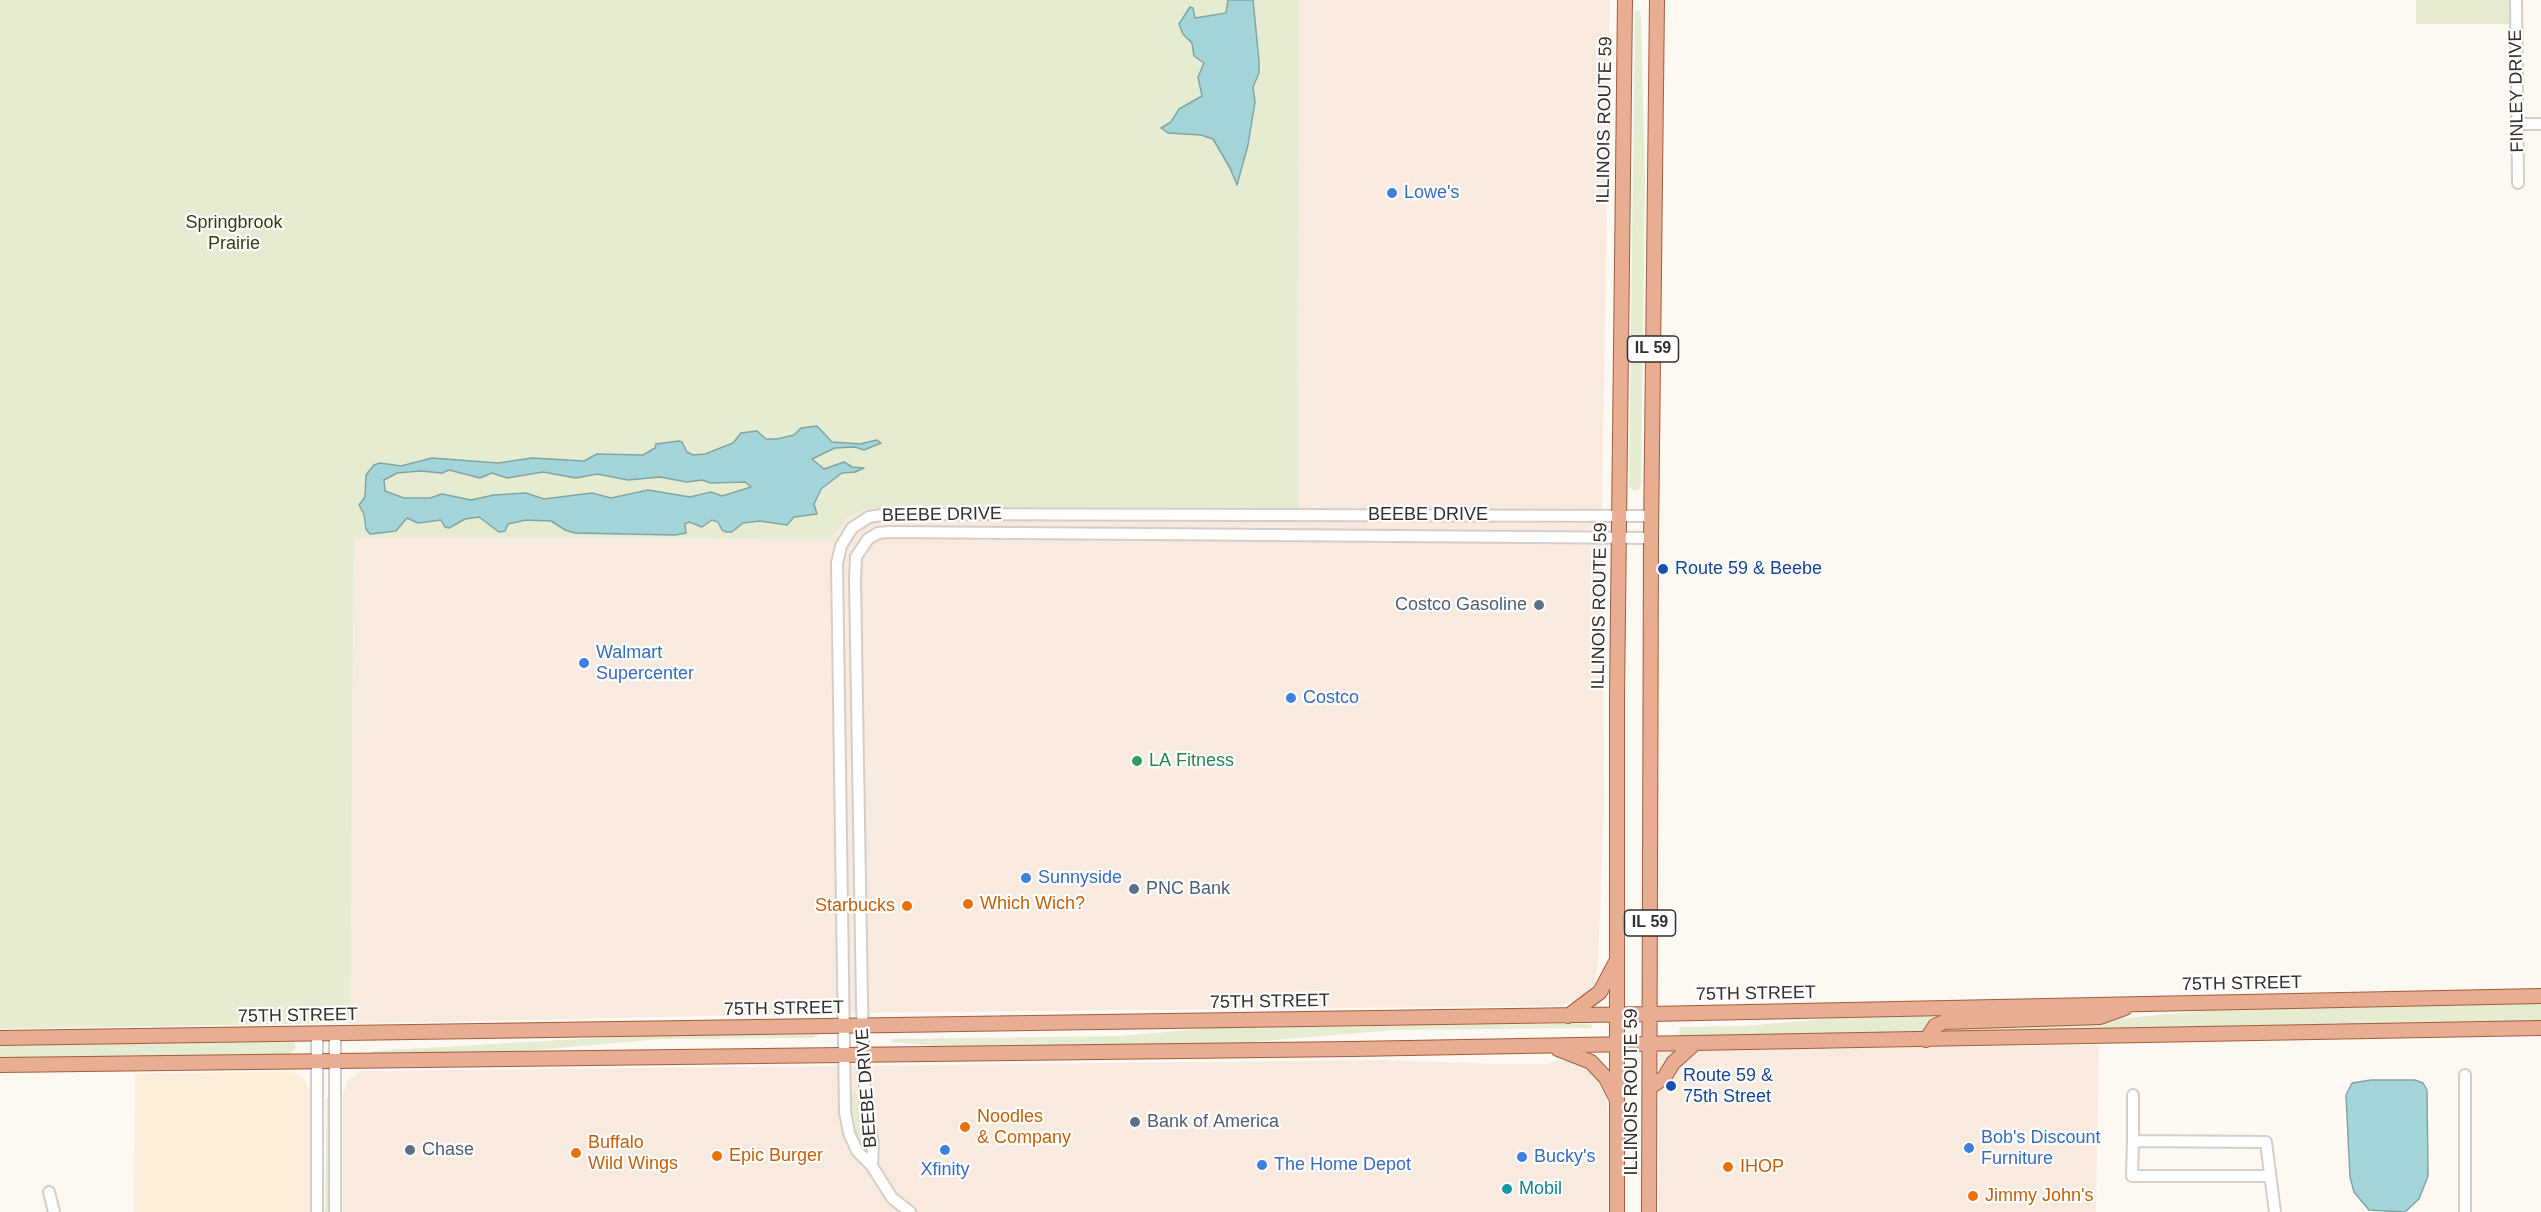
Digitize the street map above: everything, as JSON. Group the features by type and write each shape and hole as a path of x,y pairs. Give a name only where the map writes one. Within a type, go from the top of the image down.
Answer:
{"main road":[{"name":"ILLINOIS ROUTE 59","path":"1617,1212 1619,516 1625,0"},
{"name":"ILLINOIS ROUTE 59","path":"1649,1212 1651,516 1657,0"},
{"path":"1568,1016 1600,992 1618,958"},
{"name":"75TH STREET","path":"0,1038 1568,1016 2541,996"},
{"path":"1926,1040 1935,1026 1944,1022 2100,1017 2136,1004"},
{"path":"0,1065 1694,1044 2541,1028"},
{"path":"1650,1087 1664,1077 1673,1063 1694,1044"},
{"path":"1551,1046 1591,1062 1606,1078 1617,1102"}],"street":[{"name":"FINLEY DRIVE","path":"2517,0 2518,183"},
{"path":"2518,124 2541,124"},
{"name":"BEEBE DRIVE","path":"910,1212 884,1189 872,1166 857,1151 847,1126 842,1027 837,563 838,552 846,534 860,522 888,514 1651,516"},
{"name":"BEEBE DRIVE","path":"872,1166 873,1143 867,1117 862,1026 855,579 856,557 868,539 878,533 889,532 1651,538"},
{"path":"317,1034 317,1212"},
{"path":"334,1212 336,1034"},
{"path":"2465,1075 2465,1212"},
{"path":"2133,1095 2132,1176 2271,1176"},
{"path":"2133,1141 2266,1142 2275,1212"},
{"path":"49,1192 54,1212"}],"shaded area":[{"path":"1299,0 1610,0 1602,508 1604,802 1598,966 1595,983 1584,997 1561,1006 834,1013 350,1024 354,538 831,539 847,519 861,511 875,508 1297,508"},
{"path":"2099,1045 2096,1212 1659,1212 1659,1051"},
{"path":"1386,1060 1547,1064 1558,1060 1582,1064 1597,1072 1605,1088 1608,1116 1608,1212 343,1212 343,1093 348,1080 362,1071"},
{"path":"291,1071 303,1077 312,1093 312,1212 134,1212 135,1074"}],"green space":[{"name":"Springbrook Prairie","path":"0,0 1299,0 1298,509 875,508 861,511 847,519 831,539 354,538 350,1023 0,1029"},
{"path":"2416,0 2514,0 2514,24 2416,24"},
{"path":"1635,11 1640,11 1641,18 1645,174 1641,482 1640,489 1634,491 1629,486"},
{"path":"2541,1002 2541,1022 1941,1033 1943,1027 2126,1018 2237,1008"},
{"path":"1966,1015 1923,1034 1688,1038 1679,1035 1680,1027 1745,1026 1845,1017"},
{"path":"1585,1024 1592,1025 1592,1028 1394,1030 1217,1045 953,1048 892,1042 893,1039 1118,1036 1212,1028"},
{"path":"822,1033 812,1038 661,1039 513,1052 372,1054 372,1051 612,1037"},
{"path":"294,1041 296,1048 289,1054 0,1059 0,1046"},
{"path":"856,1092 867,1150 864,1151 857,1137 852,1114 851,1094"},
{"path":"327,1098 329,1100 330,1212 325,1212"}],"water":[{"path":"1228,0 1253,0 1259,61 1259,73 1253,87 1255,102 1248,145 1237,185 1213,139 1201,135 1168,133 1161,128 1171,122 1179,109 1202,96 1198,77 1204,63 1194,56 1192,43 1183,34 1179,24 1190,7 1193,8 1195,18 1226,13"},
{"path":"817,426 832,442 860,444 877,440 881,443 864,450 855,447 835,448 812,459 824,469 844,462 852,467 864,468 855,472 842,473 821,489 814,504 817,514 794,517 787,525 760,521 743,523 732,532 726,532 722,530 718,522 712,520 702,527 689,522 685,524 686,533 675,535 575,533 551,521 526,520 508,524 505,531 499,532 479,517 465,519 449,528 445,527 441,520 418,523 407,518 396,531 370,534 366,529 364,514 359,505 365,497 366,475 374,465 380,463 401,466 432,458 498,463 532,458 584,461 597,454 643,455 655,448 656,444 679,441 682,442 687,452 693,455 705,454 733,443 741,433 757,431 766,439 777,439 794,435 801,428","holes":["449,470 480,478 492,473 507,478 543,472 576,478 597,474 628,480 660,477 687,482 702,480 711,483 745,482 751,487 722,496 711,492 690,497 648,490 611,498 592,493 544,499 526,493 494,495 471,500 442,494 430,498 404,498 385,491 384,480 397,473 420,471 442,473"]},
{"path":"2371,1080 2415,1080 2423,1083 2427,1090 2428,1176 2419,1199 2405,1212 2369,1210 2354,1192 2350,1177 2346,1095 2352,1083"}],"place":[{"name":"Lowe's","path":"1392,193"},
{"name":"Route 59 & Beebe","path":"1663,569"},
{"name":"Costco Gasoline","path":"1539,605"},
{"name":"Walmart Supercenter","path":"584,663"},
{"name":"Costco","path":"1291,698"},
{"name":"LA Fitness","path":"1137,761"},
{"name":"Sunnyside","path":"1026,878"},
{"name":"PNC Bank","path":"1134,889"},
{"name":"Which Wich?","path":"968,904"},
{"name":"Starbucks","path":"907,906"},
{"name":"Route 59 & 75th Street","path":"1671,1086"},
{"name":"Bank of America","path":"1135,1122"},
{"name":"Noodles & Company","path":"965,1127"},
{"name":"Bob's Discount Furniture","path":"1969,1148"},
{"name":"Chase","path":"410,1150"},
{"name":"Xfinity","path":"945,1150"},
{"name":"Buffalo Wild Wings","path":"576,1153"},
{"name":"Epic Burger","path":"717,1156"},
{"name":"Bucky's","path":"1522,1157"},
{"name":"The Home Depot","path":"1262,1165"},
{"name":"IHOP","path":"1728,1167"},
{"name":"Mobil","path":"1507,1189"},
{"name":"Jimmy John's","path":"1973,1196"}]}
